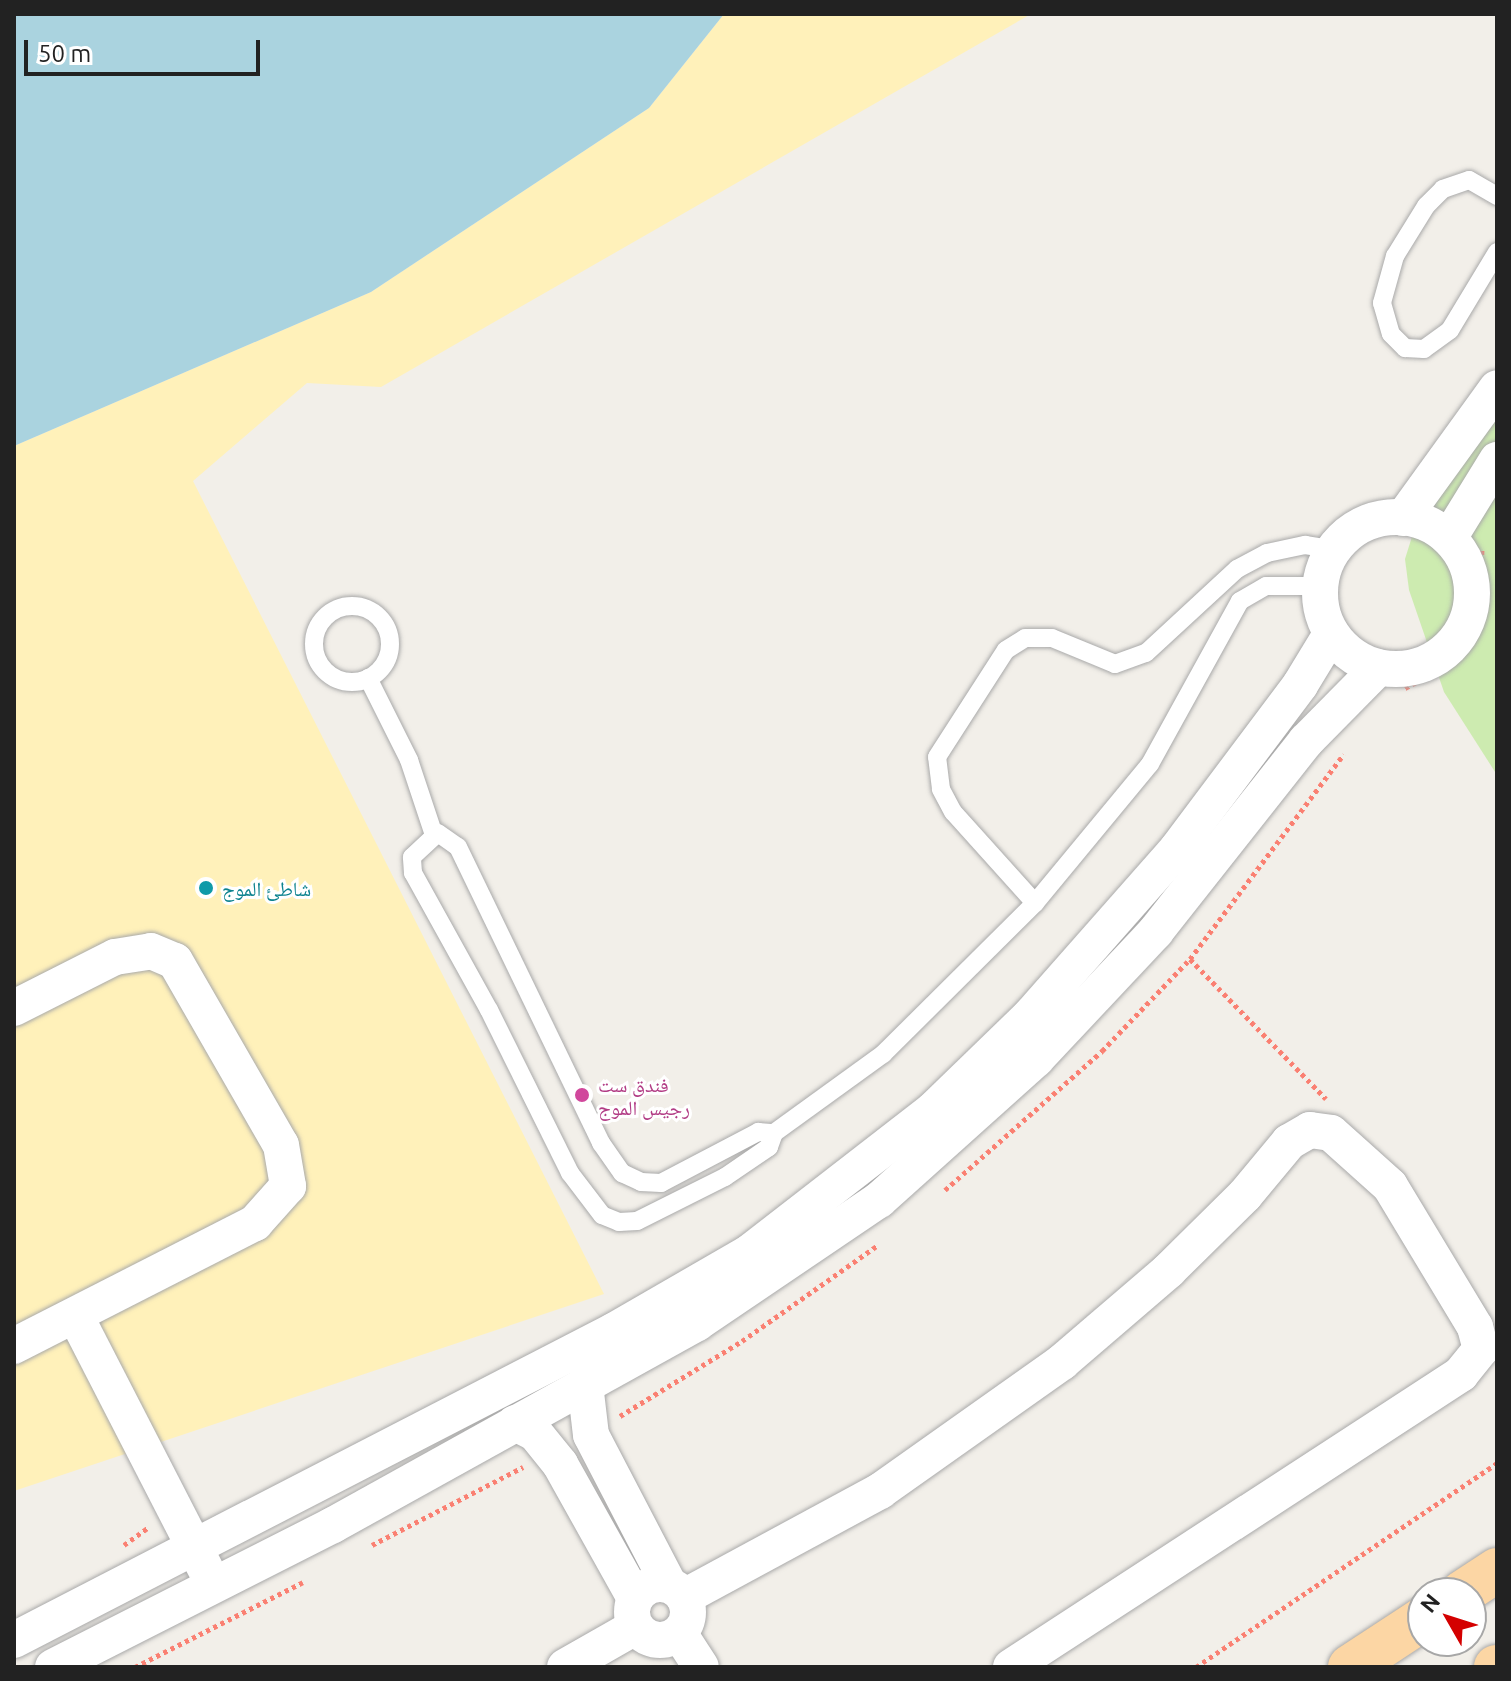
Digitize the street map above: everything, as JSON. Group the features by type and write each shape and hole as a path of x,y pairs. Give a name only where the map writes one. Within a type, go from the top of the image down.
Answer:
{"main road":[{"path":"1350,1667 1407,1630"}],"street":[{"path":"1403,518 1497,388"},
{"path":"1449,538 1497,460"},
{"path":"53,1667 214,1586 697,1323 879,1200 1036,1059 1156,931 1306,741 1452,646 1467,621 1473,591 1470,572 1449,538 1433,526 1403,518 1366,524 1335,550 1321,586 1323,615 1331,634 1360,661 1394,681"},
{"path":"14,1640 615,1330 750,1252 933,1110 1030,1016 1137,897 1265,733 1331,634"},
{"path":"14,1008 115,957 151,951 175,961 281,1145 288,1186 255,1223 14,1346"},
{"path":"565,1667 635,1612 650,1585 677,1591 880,1491 1062,1362 1168,1271 1245,1195 1289,1142 1310,1130 1331,1133 1390,1186 1475,1327 1481,1349 1461,1374 1429,1396 1011,1667"},
{"path":"76,1317 214,1586"},
{"path":"585,1384 591,1435 688,1616 679,1633"},
{"path":"515,1423 535,1433 560,1464 650,1639 679,1633"},
{"path":"679,1633 701,1667"}],"lane":[{"path":"1497,196 1469,180 1443,189 1426,206 1395,256 1382,303 1391,334 1405,348 1424,349 1450,330 1497,252"},
{"path":"1035,903 953,812 941,789 937,757 1006,650 1025,638 1052,638 1115,664 1146,653 1237,569 1267,553 1305,545 1335,550"},
{"path":"434,835 412,857 413,873 489,1010 570,1173 602,1215 619,1222 663,1210 756,1158 769,1147 774,1133 883,1054 1035,903 1150,764 1240,601 1266,586 1321,586"},
{"path":"348,606 373,612 389,633 386,659 368,678 342,681 320,667 313,642 316,629 335,610 348,606"},
{"path":"368,678 409,760 434,835 458,847 601,1143 622,1173 641,1182 661,1183 758,1132 774,1133"}],"path":[{"path":"1394,681 1448,665 1466,643 1478,618 1485,538"},
{"path":"1190,959 1349,748"},
{"path":"1196,1667 1497,1463"}],"green space":[{"path":"1497,389 1497,775 1444,692 1409,590 1405,559 1419,514"}],"sand":[{"name":"شاطئ الموج","path":"724,14 1031,14 381,387 307,383 193,481 604,1294 14,1491 14,446 371,292 649,108"}],"water":[{"path":"14,14 724,14 649,108 371,292 14,446"}],"place":[{"name":"شاطئ الموج","path":"206,888"},
{"name":"فندق ست رجيس الموج","path":"582,1095"}]}
